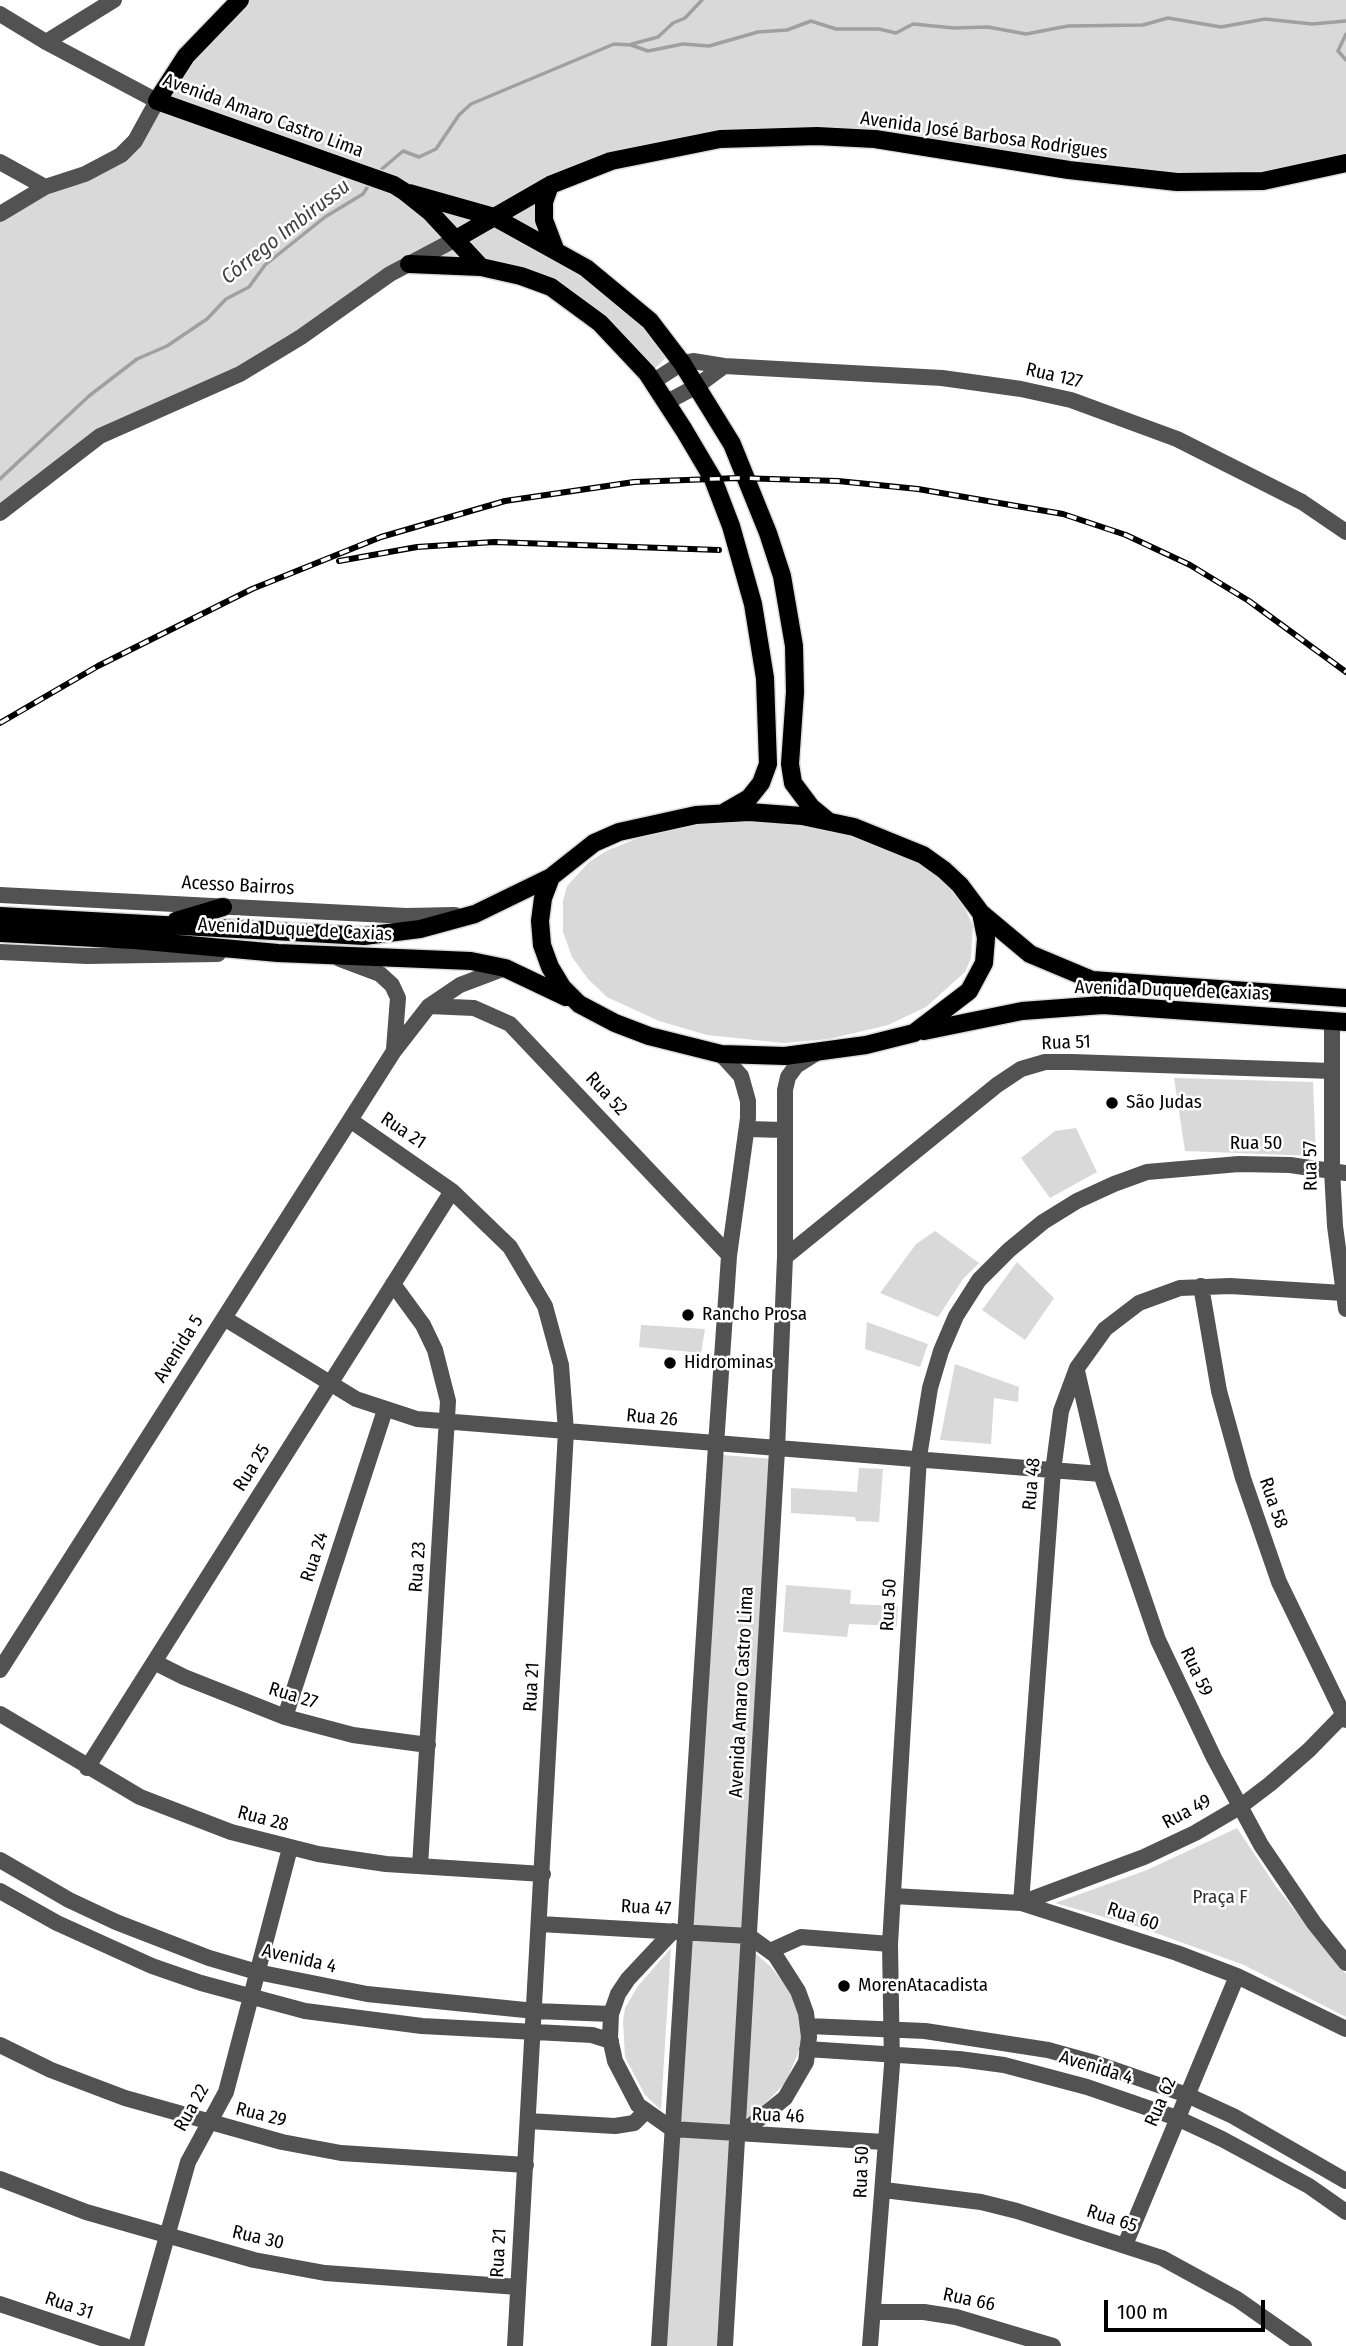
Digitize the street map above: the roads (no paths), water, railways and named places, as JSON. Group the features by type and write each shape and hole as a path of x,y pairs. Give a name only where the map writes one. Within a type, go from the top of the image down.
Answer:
{"main road":[{"path":"157,101 186,56 233,2"},
{"name":"Avenida Amaro Castro Lima","path":"157,101 399,189 494,217 555,250 618,293 649,321 682,363 732,444 768,533 782,576 794,646 795,692 790,764 793,783 811,807 828,821"},
{"name":"Avenida José Barbosa Rodrigues","path":"456,239 550,185 644,152 720,139 767,136 875,139 1069,170 1177,182 1263,181 1346,163"},
{"path":"550,185 544,202 544,220 555,250"},
{"name":"Avenida Amaro Castro Lima","path":"399,189 430,212 481,267"},
{"path":"409,264 481,267 522,276 551,287 600,323 654,381 713,479 731,526 753,604 765,678 768,764 761,783 749,798 723,813"},
{"path":"723,813 802,816 854,827 923,855 960,885 981,913 987,949 977,980 962,998 914,1033"},
{"name":"Avenida Duque de Caxias","path":"0,933 134,932 163,925 364,936 420,929 475,914 551,877 594,843 619,832 644,824 723,813"},
{"path":"551,877 540,921 542,945 550,967 562,987 579,1004"},
{"path":"163,925 223,907"},
{"name":"Avenida Duque de Caxias","path":"981,913 1030,954 1092,981 1346,998"},
{"name":"Avenida Duque de Caxias","path":"0,916 278,953 471,961 505,968 615,1023 649,1036 721,1054 815,1054 1022,1011 1103,1005 1339,1021"}],"street":[{"path":"46,42 114,0"},
{"name":"Avenida Amaro Castro Lima","path":"0,14 46,42 157,101"},
{"path":"0,215 45,187 85,174 121,155 142,131 157,101"},
{"path":"0,162 45,187"},
{"name":"Avenida José Barbosa Rodrigues","path":"0,513 100,436 240,374 272,356 409,264 456,239"},
{"name":"Rua 127","path":"682,363 692,361 724,366 942,378 1021,389 1071,400 1177,439 1302,502 1346,532"},
{"path":"654,381 682,363"},
{"path":"667,402 697,386 724,366"},
{"name":"Acesso Bairros","path":"0,895 406,916 475,914"},
{"path":"0,952 88,956 278,953"},
{"name":"Avenida 5","path":"324,954 366,967 380,974 392,985 398,998 399,1016 394,1051"},
{"name":"Avenida 5","path":"0,1670 394,1051 429,1006 460,985 505,968"},
{"name":"Rua 52","path":"429,1006 474,1008 510,1024 729,1255"},
{"name":"Rua 57","path":"1339,1021 1332,1071 1344,1301"},
{"path":"659,2346 678,1931 729,1255 747,1129 746,1088 734,1067 721,1054"},
{"name":"Avenida Amaro Castro Lima","path":"725,2346 777,1450 785,1257 784,1130 788,1077 796,1066 815,1054"},
{"name":"Rua 51","path":"785,1257 1020,1069 1045,1062 1072,1062 1332,1071"},
{"name":"Rua 21","path":"350,1120 452,1191 510,1247 545,1306 561,1365 566,1431 515,2346"},
{"path":"747,1129 784,1130"},
{"name":"Rua 50","path":"870,2346 884,2190 884,2143 892,2054 890,1944 919,1457 930,1388 957,1316 979,1280 1043,1222 1077,1201 1147,1172 1239,1164 1339,1172"},
{"name":"Rua 25","path":"87,1768 452,1191"},
{"name":"Rua 23","path":"393,1284 423,1325 435,1350 444,1378 449,1424 420,1866"},
{"name":"Rua 48","path":"1021,1903 1054,1471 1061,1411 1077,1368 1105,1329 1139,1303 1180,1288 1201,1286 1344,1301"},
{"name":"Rua 58","path":"1201,1286 1219,1391 1247,1489 1279,1582 1345,1716"},
{"name":"Rua 26","path":"224,1318 330,1384 385,1410 449,1424 566,1431 777,1450 919,1457 1101,1474"},
{"name":"Rua 59","path":"1077,1368 1101,1474 1158,1640 1241,1806 1287,1885 1346,1963"},
{"name":"Rua 24","path":"285,1717 385,1410"},
{"name":"Rua 27","path":"154,1662 184,1677 285,1717 353,1735 428,1745"},
{"name":"Rua 28","path":"0,1714 140,1797 200,1822 290,1848 420,1866 543,1874"},
{"name":"Rua 49","path":"1021,1903 1144,1857 1195,1833 1241,1806 1309,1750 1345,1716"},
{"name":"Rua 22","path":"136,2346 188,2162 226,2092 290,1848"},
{"name":"Avenida 4","path":"0,1860 116,1922 173,1945 257,1972 367,1994 535,2011 611,2014"},
{"path":"0,1891 105,1946 189,1979 250,1998 363,2020 592,2035 611,2041"},
{"name":"Rua 60","path":"893,1896 1021,1903 1177,1953 1237,1976 1346,2029"},
{"name":"Rua 47","path":"540,1924 750,1936"},
{"path":"671,2129 638,2105 624,2081 611,2041 611,2014 618,1994 628,1979 678,1931"},
{"path":"738,2136 785,2098 797,2082 807,2049 808,2026 798,1991 770,1951 750,1936"},
{"path":"770,1951 801,1937 890,1944"},
{"name":"Rua 62","path":"1125,2245 1237,1976"},
{"name":"Avenida 4","path":"808,2026 925,2031 1048,2050 1186,2095 1278,2140 1346,2182"},
{"name":"Rua 29","path":"0,2045 51,2070 125,2098 282,2142 341,2153 526,2165"},
{"name":"Avenida 4","path":"807,2049 959,2059 1029,2071 1087,2087 1177,2118 1266,2162 1346,2212"},
{"path":"528,2120 615,2126 634,2123 646,2112"},
{"name":"Rua 46","path":"671,2129 738,2136 884,2143"},
{"name":"Rua 30","path":"0,2179 86,2212 254,2260 325,2273 518,2287"},
{"name":"Rua 65","path":"884,2190 1005,2208 1162,2258 1237,2299 1304,2346"},
{"name":"Rua 31","path":"0,2304 125,2346"},
{"name":"Rua 66","path":"873,2312 924,2312 956,2317 1053,2346"}],"waterway":[{"path":"632,44 658,37 673,23 685,18 702,0"},
{"name":"Córrego Imbirussu","path":"376,174 403,151 419,157 436,149 459,115 471,104 614,44 631,45 648,51 683,44 709,46 758,32 787,30 811,21 836,29 879,29 896,33 913,24 954,28 988,27 1026,34 1068,26 1143,25 1168,18 1221,27 1265,19 1312,24 1346,21"},
{"path":"1346,34 1338,51 1346,60"},
{"name":"Córrego Imbirussu","path":"0,479 89,396 137,359 167,346 207,319 226,299 249,287 265,265 325,217 363,194 370,183"}],"railway":[{"path":"0,723 98,666 252,589 381,537 505,501 634,482 738,478 838,481 918,489 1063,514 1126,535 1190,565 1249,601 1346,672"},
{"path":"339,561 417,547 494,542 719,550"}],"place":[{"name":"São Judas","path":"1112,1103"},
{"name":"Rancho Prosa","path":"688,1315"},
{"name":"Hidrominas","path":"670,1363"},
{"name":"MorenAtacadista","path":"844,1986"}],"park label":[{"name":"Praça F","path":"1220,1898"}]}
